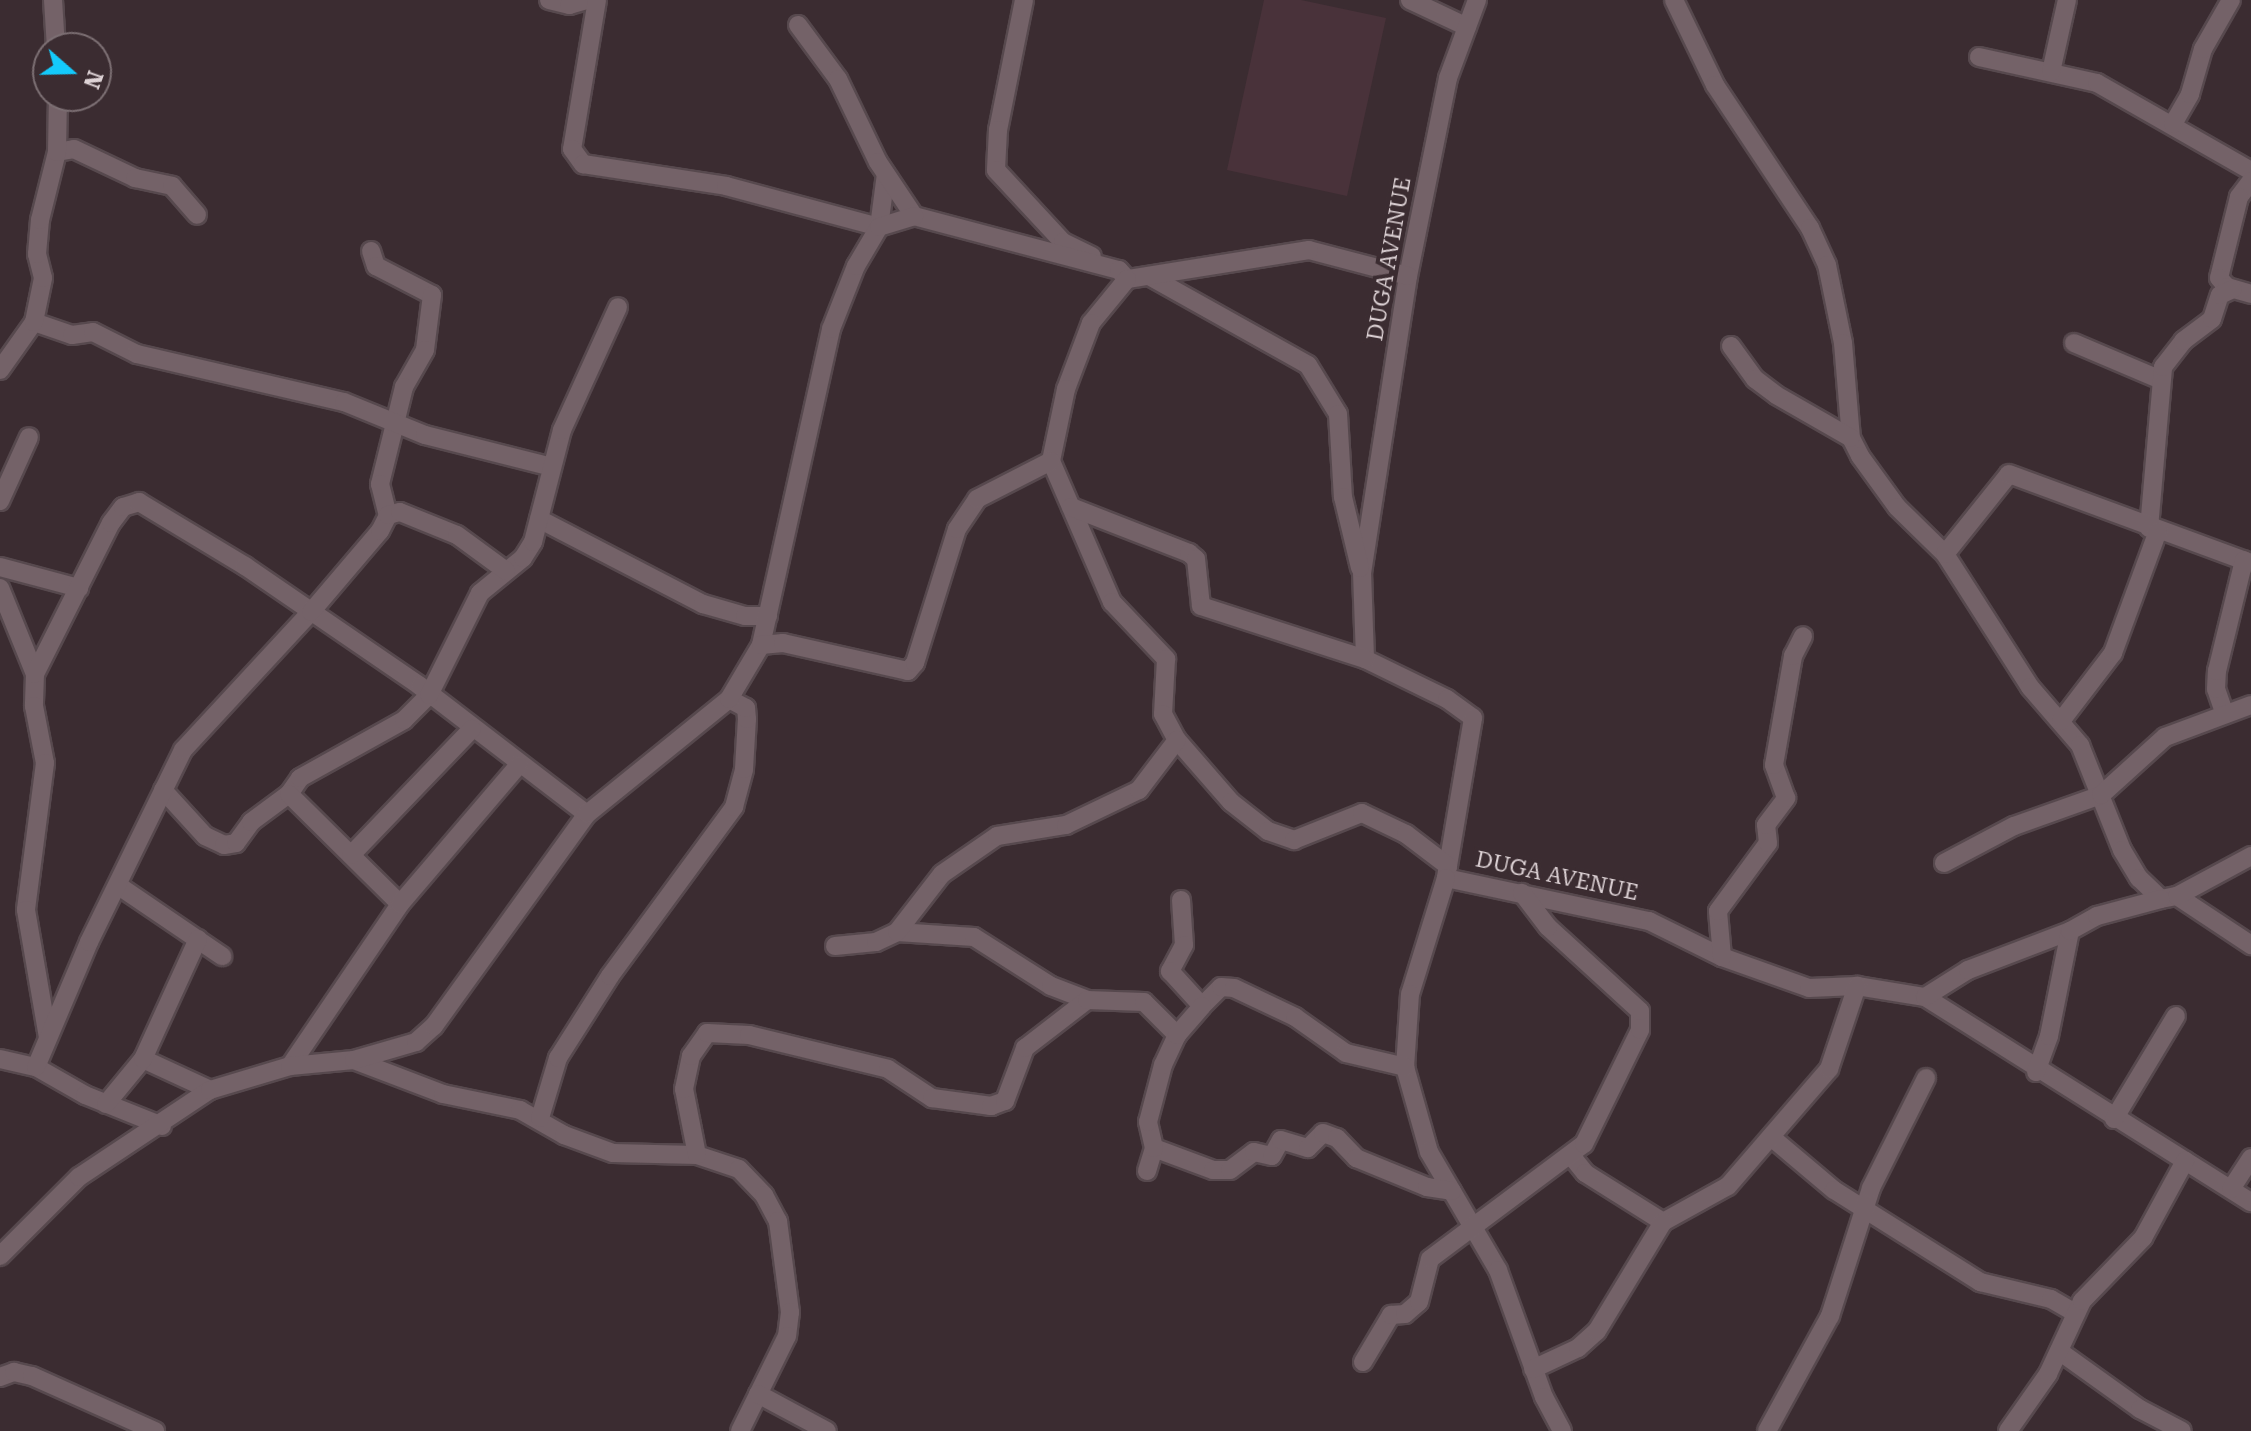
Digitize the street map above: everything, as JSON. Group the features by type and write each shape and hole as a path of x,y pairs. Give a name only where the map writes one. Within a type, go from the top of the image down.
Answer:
{"street":[{"path":"53,0 55,32"},
{"path":"549,0 569,5 586,0"},
{"path":"597,0 572,149 583,164 726,186 879,227 914,216 1123,275 1149,276 1309,250 1408,276"},
{"path":"1024,0 998,130 996,170 1063,242 1123,275"},
{"path":"1410,0 1467,27"},
{"name":"DUGA AVENUE","path":"1477,0 1448,78 1408,276 1362,572 1365,659 1447,699 1473,718 1447,872 1522,893 1649,921 1722,957 1809,988 1857,986 1925,997 2036,1072 2251,1202"},
{"path":"2051,72 2067,0"},
{"path":"2173,124 2190,94 2203,49 2231,0"},
{"path":"1676,1 1715,85 1810,228 1827,265 1843,343 1851,438"},
{"path":"798,25 838,79 886,174 914,216"},
{"path":"1979,57 2097,83 2251,171"},
{"path":"0,370 34,322 43,278 37,254 40,220 57,152 58,112"},
{"path":"57,152 74,149 135,178 172,186 197,215"},
{"path":"0,1256 79,1177 162,1126 210,1090 290,1066 354,1060 416,1042 434,1026 587,814 729,699 761,645 831,329 856,266 879,227 886,174"},
{"path":"2242,291 2219,278 2239,197 2251,181"},
{"path":"36,1067 183,750 311,612 380,531 388,515 380,484 404,387 425,350 432,295 376,266 371,251"},
{"path":"1123,275 1091,323 1066,389 1051,461 1112,602 1166,659 1163,714 1177,740 1231,802 1268,831 1294,840 1362,813 1406,834 1447,872 1410,994 1405,1067 1429,1152 1518,1312 1533,1369 1562,1431"},
{"path":"1149,276 1308,365 1338,414 1336,448 1343,497 1362,572"},
{"path":"2061,721 2113,653 2154,529 2161,431 2159,379 2171,354 2212,319 2220,295 2242,291"},
{"path":"163,790 205,836 224,845 236,843 264,809 289,794 308,772 320,771 404,720 429,695 480,593 523,558 539,519 552,467 584,374 618,307"},
{"path":"34,322 72,335 93,332 156,359 177,360 344,402 393,424 497,457 552,467"},
{"path":"2074,343 2159,379"},
{"path":"1731,346 1755,379 1776,395 1851,438 1897,507 1945,554 2030,687 2080,745 2122,850 2169,897 2251,945"},
{"path":"0,501 29,437"},
{"path":"761,645 783,643 908,671 915,663 951,543 977,499 1051,461"},
{"path":"1945,554 2009,474 2248,561 2217,671 2216,689 2224,712"},
{"path":"35,674 111,523 123,507 139,502 156,508 311,612 429,695 518,766 587,814"},
{"path":"1071,507 1189,553 1196,559 1201,606 1365,659"},
{"path":"388,515 400,512 457,535 506,571"},
{"path":"539,519 703,604 745,616 768,616"},
{"path":"0,567 79,588"},
{"path":"0,588 35,674 45,763 26,910 48,1037"},
{"path":"1722,957 1718,911 1768,843 1766,825 1786,798 1774,765 1793,656 1803,636"},
{"path":"540,1118 558,1058 610,976 734,807 744,769 747,719 746,708 729,699"},
{"path":"1944,863 2014,826 2101,795 2165,737 2224,712 2251,705"},
{"path":"351,855 472,729"},
{"path":"835,946 876,942 897,932 960,859 997,836 1066,825 1139,790 1177,740"},
{"path":"290,1066 400,904 518,766"},
{"path":"289,794 400,904"},
{"path":"1925,997 1968,970 2070,931 2097,916 2169,897 2251,856"},
{"path":"119,886 222,956"},
{"path":"1363,1362 1391,1315 1405,1314 1419,1302 1430,1259 1471,1223 1573,1158 1642,1019 1590,960 1548,927 1522,893"},
{"path":"1181,900 1184,945 1170,971 1202,1006"},
{"path":"2036,1072 2049,1036 2070,931"},
{"path":"897,932 974,937 1051,986 1087,1000 1144,1002 1177,1035"},
{"path":"106,1104 143,1059 198,939"},
{"path":"1533,1369 1578,1348 1597,1331 1663,1222 1728,1186 1829,1069 1857,986"},
{"path":"1147,1171 1154,1148 1148,1122 1177,1035 1221,987 1234,988 1295,1017 1346,1053 1405,1067"},
{"path":"697,1155 684,1089 691,1056 707,1033 749,1035 888,1069 932,1098 991,1106 1005,1101 1025,1048 1087,1000"},
{"path":"2114,1119 2176,1016"},
{"path":"0,1059 36,1067 106,1104 162,1126"},
{"path":"143,1059 210,1090"},
{"path":"354,1060 443,1094 540,1118 564,1135 613,1153 697,1155 739,1169 764,1195 778,1221 788,1324 740,1431"},
{"path":"1767,1431 1830,1316 1866,1208 1926,1078"},
{"path":"1154,1148 1213,1170 1230,1170 1254,1152 1272,1156 1281,1140 1308,1148 1323,1133 1337,1138 1356,1158 1427,1187 1452,1191"},
{"path":"1771,1137 1798,1164 1980,1282 2051,1299 2075,1313"},
{"path":"1573,1158 1585,1173 1663,1222"},
{"path":"2231,1189 2251,1158"},
{"path":"2008,1431 2059,1351 2075,1313 2143,1238 2185,1161"},
{"path":"2059,1351 2140,1409 2182,1431"},
{"path":"0,1377 14,1372 32,1376 155,1431"},
{"path":"758,1394 827,1431"}],"shaded area":[{"path":"1264,0 1301,0 1386,18 1347,196 1227,170"}]}
